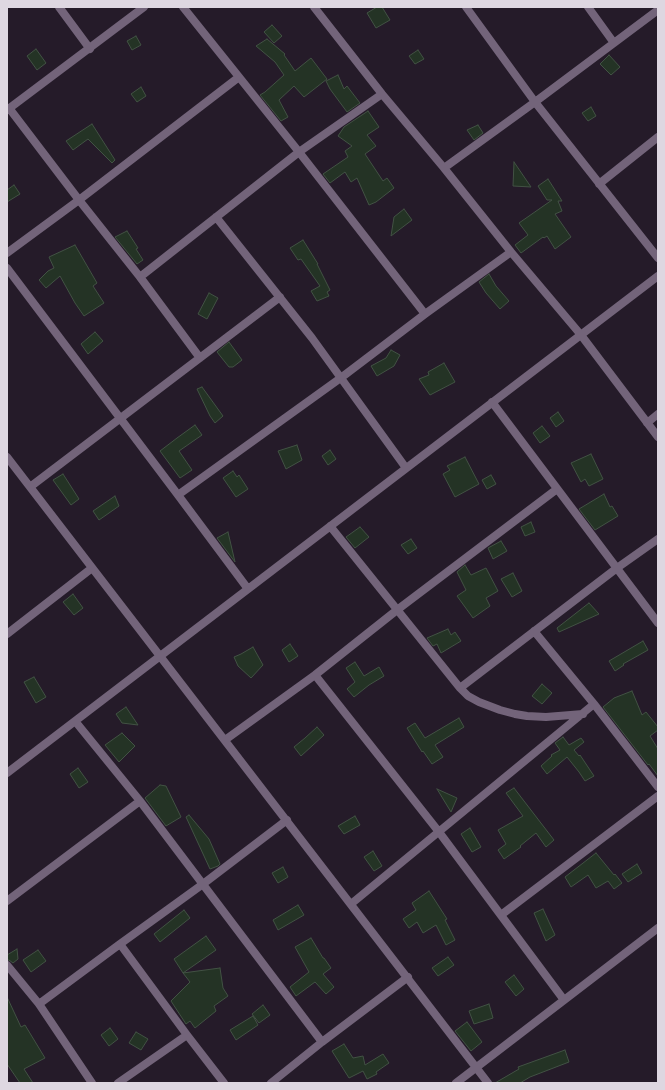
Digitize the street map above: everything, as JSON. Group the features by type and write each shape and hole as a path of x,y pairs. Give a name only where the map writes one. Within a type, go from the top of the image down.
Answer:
{"street":[{"path":"59,7 90,48"},
{"path":"144,7 8,109 140,277 200,358"},
{"path":"183,7 425,314"},
{"path":"466,7 535,102 658,258"},
{"path":"588,7 614,43"},
{"path":"316,8 382,94 581,335 658,437"},
{"path":"444,168 658,10"},
{"path":"7,253 79,200 239,77"},
{"path":"140,277 298,152 382,94"},
{"path":"599,184 658,137"},
{"path":"216,217 342,377 406,468"},
{"path":"178,495 342,377 425,314 511,252"},
{"path":"7,268 248,589"},
{"path":"7,773 658,276"},
{"path":"30,487 280,297"},
{"path":"492,402 658,623"},
{"path":"647,422 658,414"},
{"path":"7,457 488,1083"},
{"path":"225,740 315,675 397,610 557,489"},
{"path":"330,526 468,696 479,702 515,714 531,717 583,714"},
{"path":"460,688 617,568 658,539"},
{"path":"7,634 92,568"},
{"path":"534,631 594,704 658,788"},
{"path":"315,675 439,832 564,1000"},
{"path":"351,904 594,704"},
{"path":"75,721 140,801 322,1042"},
{"path":"501,915 658,796"},
{"path":"7,901 140,801"},
{"path":"39,1004 203,884 287,820"},
{"path":"456,1083 658,928"},
{"path":"120,944 224,1083"},
{"path":"7,965 39,1004 92,1083"},
{"path":"270,1083 408,977"},
{"path":"118,1083 187,1035"}],"building":[{"path":"377,7 382,7 390,20 376,28 367,13"},
{"path":"272,25 282,36 274,43 264,32"},
{"path":"136,36 141,45 132,50 127,41"},
{"path":"267,39 285,54 284,55 295,71 311,58 327,79 304,97 294,86 279,100 288,117 281,121 260,95 284,75 275,62 256,46"},
{"path":"36,49 46,63 37,70 27,56"},
{"path":"418,50 424,59 415,64 409,56"},
{"path":"609,55 620,67 611,75 600,64"},
{"path":"338,75 344,89 347,86 360,103 347,112 326,81"},
{"path":"141,87 146,96 137,102 131,94"},
{"path":"591,107 596,116 588,121 582,113"},
{"path":"368,111 379,127 367,135 376,146 365,154 383,181 387,178 394,188 376,202 369,205 357,178 351,182 345,172 330,183 323,174 348,157 345,151 352,146 338,136 344,127"},
{"path":"92,124 115,160 112,163 88,139 73,150 66,141"},
{"path":"478,125 483,133 474,140 467,130"},
{"path":"514,162 531,187 513,186"},
{"path":"548,179 562,201 558,201 562,211 555,214 571,237 555,249 547,236 544,238 543,237 521,253 515,245 528,235 519,223 552,200 547,200 538,186"},
{"path":"14,185 20,194 7,202 7,190"},
{"path":"404,209 412,220 391,236 394,217"},
{"path":"127,231 138,248 136,249 143,260 137,264 115,237"},
{"path":"303,240 318,264 330,290 327,292 329,296 317,301 311,291 320,286 301,259 298,260 290,248"},
{"path":"75,245 97,283 93,286 104,303 84,316 60,276 46,288 39,280 48,271 54,268 49,257"},
{"path":"489,274 496,286 509,301 500,309 486,293 479,282"},
{"path":"209,293 218,298 207,319 198,314"},
{"path":"95,332 103,341 88,354 81,344"},
{"path":"229,342 242,360 233,367 229,367 217,352"},
{"path":"391,350 400,355 394,366 377,376 371,366 386,358"},
{"path":"444,363 455,382 430,395 419,379 429,375 428,372"},
{"path":"202,387 223,416 215,423 197,389"},
{"path":"558,412 564,421 556,427 550,418"},
{"path":"195,425 202,435 179,451 192,470 180,478 160,451"},
{"path":"542,426 550,436 540,443 533,433"},
{"path":"297,445 302,460 286,469 278,451"},
{"path":"330,450 336,459 328,465 322,456"},
{"path":"591,454 603,479 589,486 585,479 581,482 571,463"},
{"path":"465,457 479,484 455,497 443,474 450,470 447,466"},
{"path":"233,471 237,477 239,475 248,489 236,497 223,478"},
{"path":"63,474 79,499 71,505 53,480"},
{"path":"491,475 496,484 487,489 482,480"},
{"path":"604,494 610,507 612,506 618,516 595,530 579,509"},
{"path":"115,496 119,506 99,520 93,511"},
{"path":"531,522 535,532 525,536 521,527"},
{"path":"360,527 369,537 355,548 346,537"},
{"path":"228,532 235,562 217,538"},
{"path":"411,539 417,548 408,554 401,545"},
{"path":"501,541 507,551 493,559 488,548"},
{"path":"465,565 471,575 486,568 498,591 486,598 490,606 473,618 457,596 466,590 457,572"},
{"path":"513,573 522,591 512,597 501,579"},
{"path":"73,594 83,608 74,615 63,602"},
{"path":"589,603 599,614 559,632 557,628"},
{"path":"448,629 451,635 455,632 461,641 441,653 437,644 433,646 427,638"},
{"path":"643,641 648,650 623,664 624,665 615,671 609,661"},
{"path":"290,644 298,656 289,662 282,650"},
{"path":"253,647 263,665 251,678 238,666 234,657"},
{"path":"355,662 364,676 379,667 384,676 369,685 354,697 347,689 355,682 346,668"},
{"path":"34,677 46,697 36,703 24,682"},
{"path":"542,684 552,693 542,704 532,696"},
{"path":"632,691 642,715 646,712 658,727 658,730 650,736 658,749 658,776 603,707 614,698"},
{"path":"126,707 138,725 122,723 116,714"},
{"path":"459,718 464,727 435,745 443,757 432,764 423,751 422,752 407,728 415,723 425,738"},
{"path":"317,727 324,735 301,756 294,747"},
{"path":"122,733 135,746 119,762 105,745"},
{"path":"563,737 569,745 581,738 584,742 574,750 579,756 580,755 594,776 585,781 567,757 547,774 541,766 552,756 551,755 560,750 555,743"},
{"path":"78,768 88,782 79,788 70,774"},
{"path":"160,785 166,786 181,817 166,826 145,798"},
{"path":"514,788 554,840 546,847 536,833 520,846 521,847 504,859 498,850 506,844 498,830 523,816 506,793"},
{"path":"437,789 457,798 451,812"},
{"path":"189,815 209,839 220,864 218,866 210,869 186,817"},
{"path":"355,816 360,825 344,834 338,826"},
{"path":"470,828 481,847 472,852 461,834"},
{"path":"373,851 382,866 374,871 364,857"},
{"path":"596,853 622,883 614,889 608,881 596,888 588,875 571,887 565,877"},
{"path":"637,864 642,873 628,882 622,874"},
{"path":"283,867 288,877 278,883 272,873"},
{"path":"429,891 447,919 445,920 455,940 446,945 436,925 423,933 417,922 409,928 403,919 416,910 412,903"},
{"path":"298,905 304,915 278,930 273,920"},
{"path":"543,909 555,935 546,941 534,913"},
{"path":"184,910 190,918 160,942 154,934"},
{"path":"206,936 216,950 183,973 174,959"},
{"path":"311,938 331,968 323,974 334,987 326,994 315,982 296,996 290,987 309,972 295,947"},
{"path":"17,949 18,959 13,963 7,960 7,955"},
{"path":"38,950 46,961 31,972 23,960"},
{"path":"448,957 454,965 438,976 432,968"},
{"path":"220,968 223,988 228,996 214,1006 216,1011 195,1028 190,1021 186,1024 171,1001 190,982 183,973"},
{"path":"514,975 524,989 516,996 505,982"},
{"path":"7,997 21,1027 25,1025 45,1058 24,1069 33,1083 20,1083 7,1064"},
{"path":"489,1004 493,1018 474,1024 469,1011"},
{"path":"263,1005 270,1015 259,1023 252,1014"},
{"path":"253,1016 258,1025 236,1040 230,1030"},
{"path":"467,1022 482,1042 471,1051 455,1031"},
{"path":"110,1028 118,1039 109,1046 101,1035"},
{"path":"136,1032 148,1039 141,1050 129,1043"},
{"path":"344,1044 353,1058 363,1056 365,1065 383,1054 389,1063 376,1072 377,1074 367,1079 363,1071 349,1078 332,1051"},
{"path":"565,1050 569,1062 530,1077 520,1083 495,1083 519,1069 518,1067"}]}
